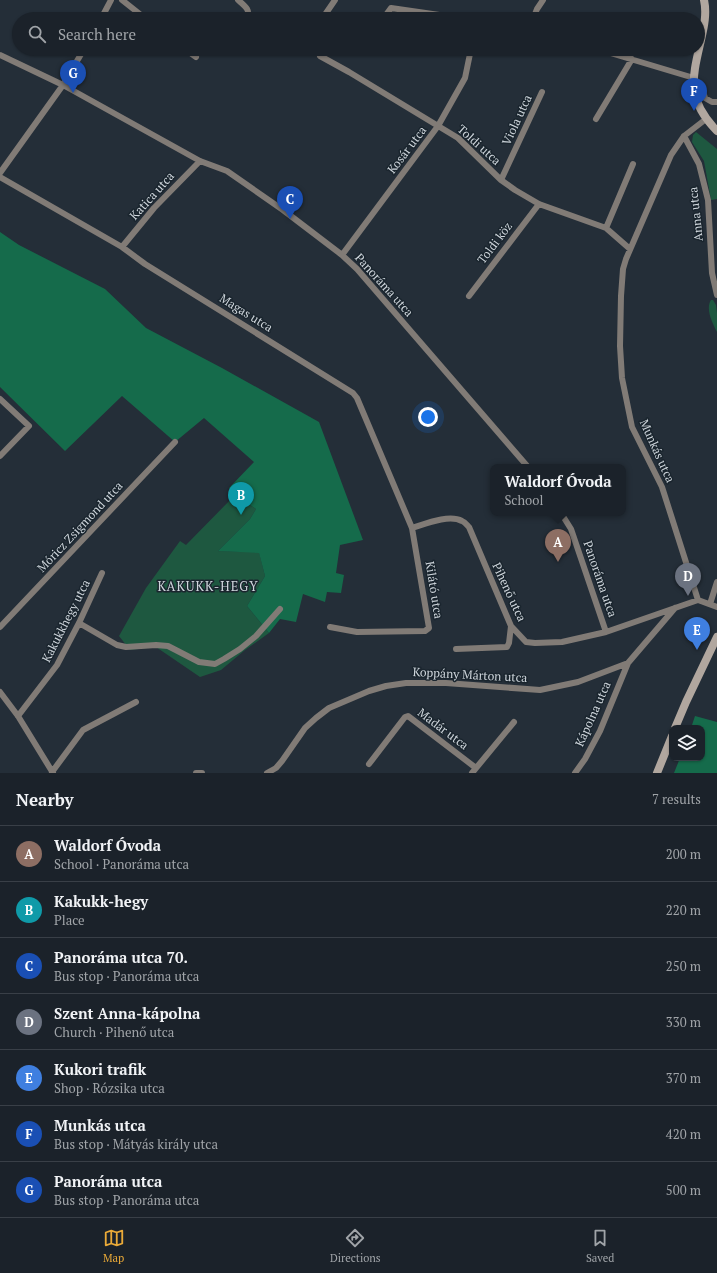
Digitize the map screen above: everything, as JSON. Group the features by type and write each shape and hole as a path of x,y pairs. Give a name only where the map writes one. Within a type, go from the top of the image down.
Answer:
{"main road":[{"path":"704,0 705,12"},
{"path":"698,56 694,78 697,101 706,119 717,131"},
{"path":"676,725 717,637"},
{"path":"657,773 669,743"}],"street":[{"path":"104,12 111,0"},
{"path":"122,0 137,12"},
{"path":"238,0 248,12"},
{"path":"327,12 335,0"},
{"path":"536,12 543,0"},
{"path":"388,12 391,8 419,12"},
{"name":"Panoráma utca","path":"0,55 63,85 200,161 227,171 283,210 342,255 362,275 525,464"},
{"path":"0,173 63,85 80,56"},
{"name":"Toldi utca","path":"320,56 458,138 501,180 515,190 539,204 606,228 630,249"},
{"name":"Kosár utca","path":"342,255 438,126 465,78 470,56"},
{"path":"624,56 694,78 703,91 705,98 712,102 717,102"},
{"path":"596,119 632,58"},
{"name":"Viola utca","path":"501,180 542,92"},
{"name":"Munkás utca","path":"698,600 662,487 632,427 622,378 620,346 620,296 623,269 630,249 671,155 684,136 706,119"},
{"name":"Anna utca","path":"684,136 700,164 708,200 712,274 717,295"},
{"name":"Katica utca","path":"122,247 154,208 200,161"},
{"path":"606,228 633,164"},
{"name":"Magas utca","path":"0,177 122,247 145,264 353,393 357,398 412,528"},
{"name":"Toldi köz","path":"469,296 539,204"},
{"path":"0,399 28,426 0,456"},
{"name":"Móricz Zsigmond utca","path":"0,628 175,442"},
{"name":"Panoráma utca","path":"563,516 571,530 606,632"},
{"name":"Pihenő utca","path":"412,528 440,520 456,519 463,521 469,527 511,626 523,640 532,643 562,642 606,632 698,600"},
{"name":"Kilátó utca","path":"330,627 357,632 425,631 429,628 412,528"},
{"name":"Kakukkhegy utca","path":"18,716 57,665 79,623 102,573"},
{"path":"710,604 717,583"},
{"path":"698,600 717,607"},
{"name":"Koppány Márton utca","path":"267,773 276,768 305,728 316,718 329,708 369,691 386,686 406,683 446,683 540,690 578,682 628,662 675,608"},
{"path":"79,623 117,645 126,648 156,644 168,646 199,662 215,664 240,649 256,636 280,609"},
{"path":"456,649 506,647 509,643 511,626"},
{"name":"Kápolna utca","path":"575,773 586,759 600,731 628,662"},
{"path":"0,692 18,716 52,772 83,730 136,702"},
{"name":"Madár utca","path":"369,764 405,716 408,716 474,771"},
{"path":"474,771 514,722"},
{"path":"196,773 202,773"}],"green space":[{"path":"696,132 717,149 717,199 711,200 704,161 692,142 693,135"},
{"path":"0,232 19,245 105,289 146,328 319,422 363,540 340,545 336,573 344,575 341,593 327,592 325,602 303,594 296,622 280,619 269,633 247,606 265,576 259,553 218,551 250,519 256,509 235,495 229,488 254,462 204,418 175,442 122,396 65,451 0,387"},
{"path":"711,300 713,300 716,305 717,332 709,312 709,304"},
{"path":"235,495 256,509 250,519 218,551 259,552 265,576 247,606 269,633 221,670 200,677 156,647 130,650 119,636 146,588 180,541 186,545"},
{"path":"695,716 717,722 717,773 674,773 679,761 705,761 705,725 692,725"}],"place":[{"name":"Panoráma utca","path":"73,93"},
{"name":"Munkás utca","path":"694,111"},
{"name":"Panoráma utca 70.","path":"290,219"},
{"name":"Kakukk-hegy","path":"241,515"},
{"name":"Waldorf Óvoda","path":"558,562"},
{"name":"Szent Anna-kápolna","path":"688,596"},
{"name":"Kukori trafik","path":"697,650"}],"district":[{"name":"KAKUKK-HEGY","path":"208,586"}]}
